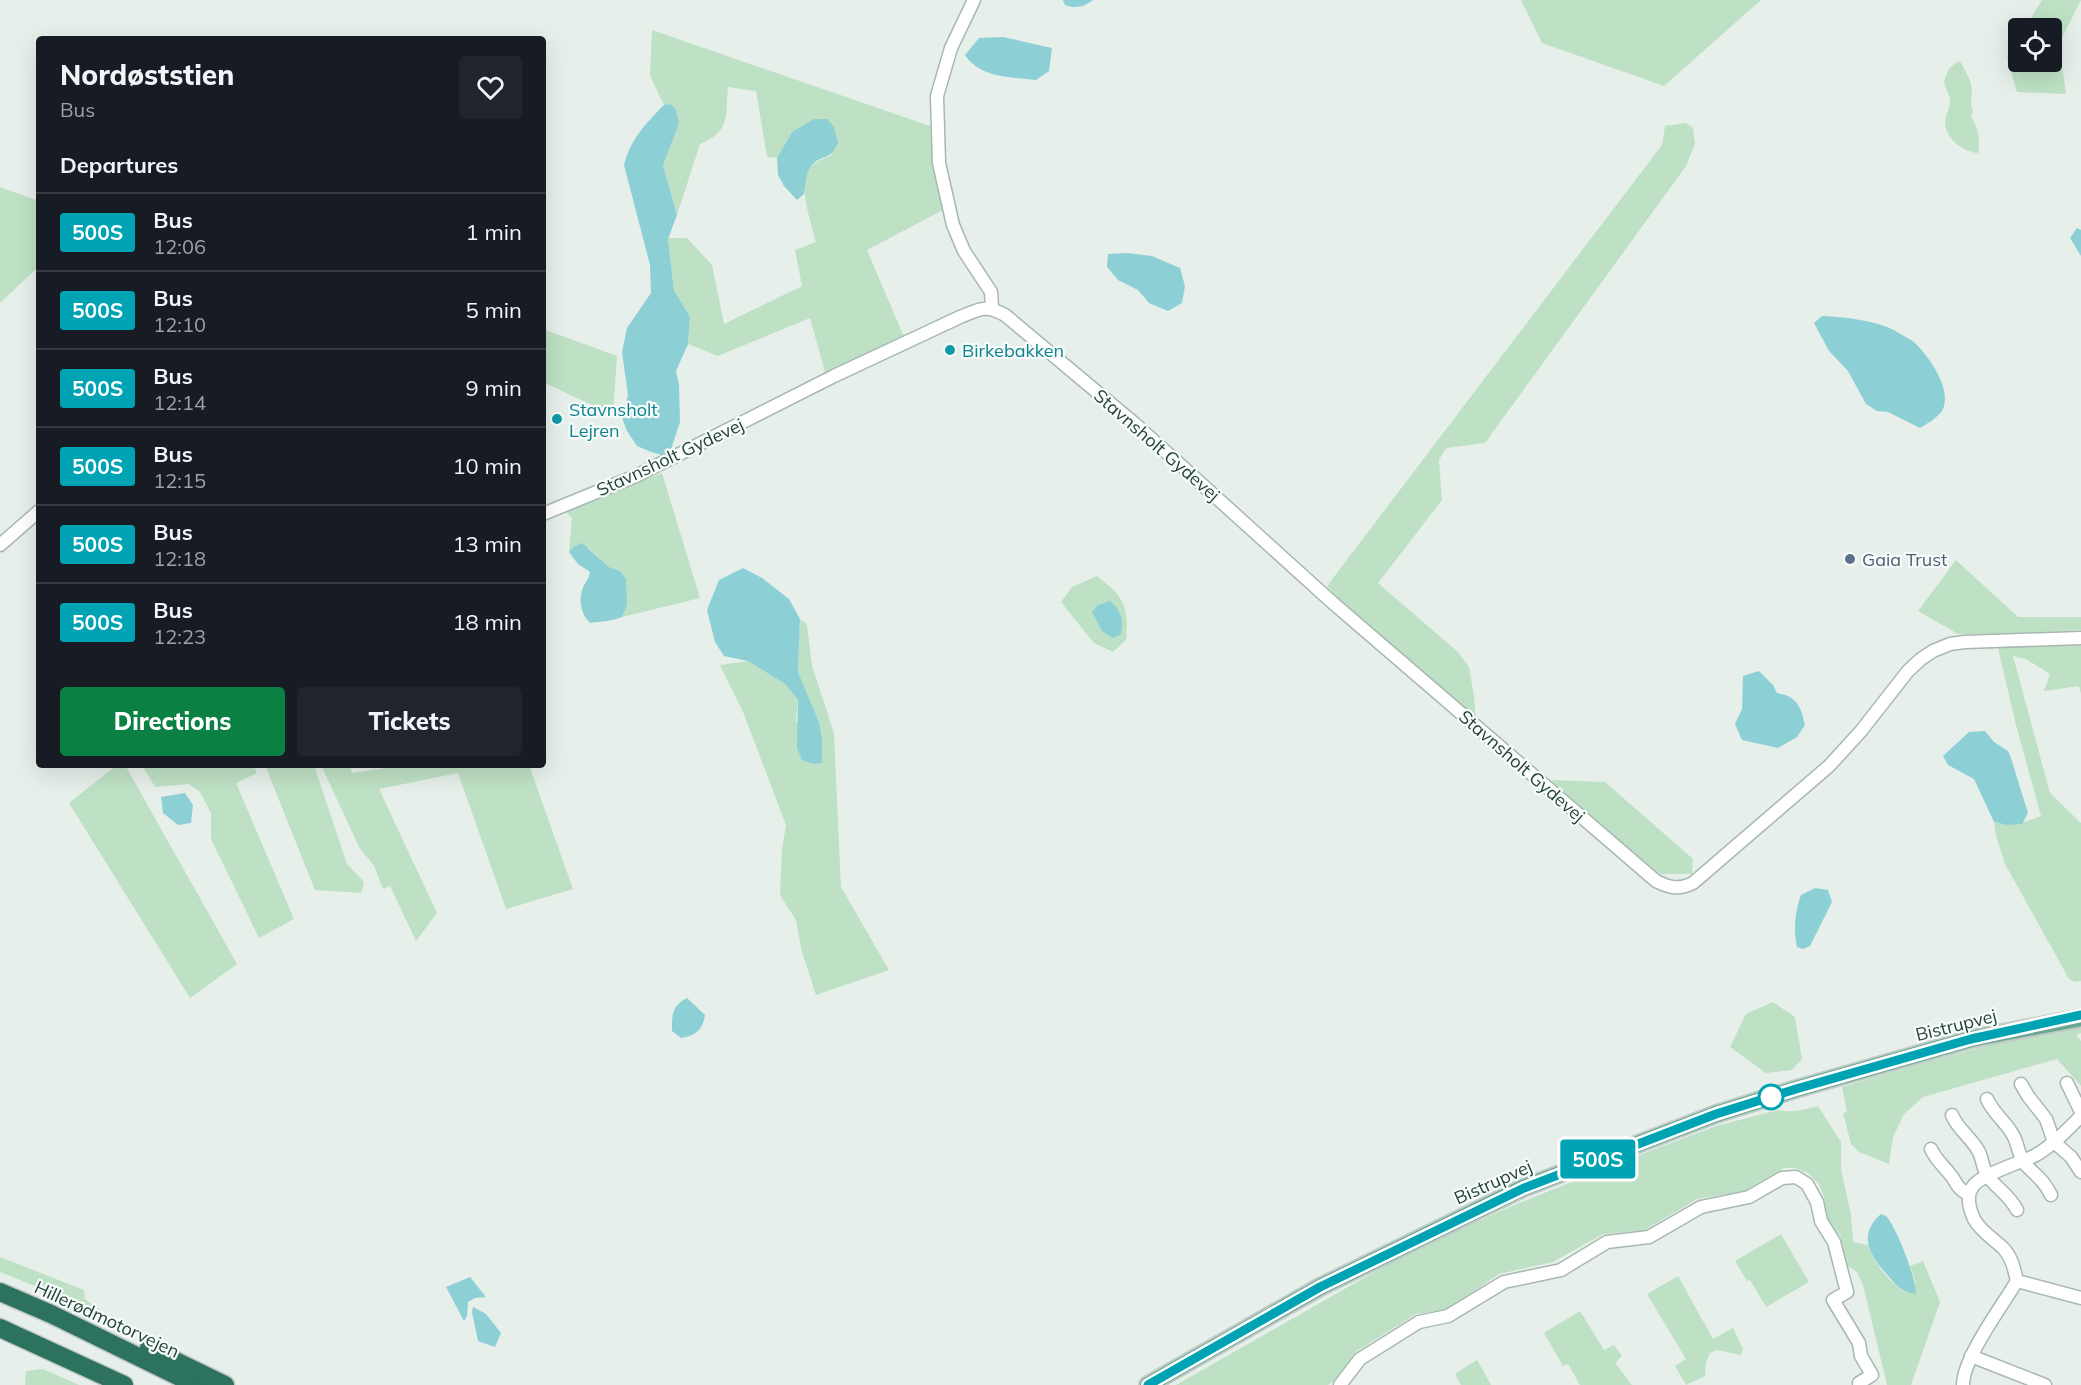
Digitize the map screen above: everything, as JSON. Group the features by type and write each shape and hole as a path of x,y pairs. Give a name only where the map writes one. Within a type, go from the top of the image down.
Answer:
{"highway":[{"name":"Hillerødmotorvejen","path":"0,1292 51,1314 196,1385"},
{"path":"51,1314 86,1319 225,1385"},
{"path":"0,1328 124,1385"}],"main road":[{"name":"Bistrupvej","path":"1148,1385 1320,1287 1524,1188 1716,1114 1787,1092 1971,1039 2081,1016"}],"street":[{"path":"974,0 951,48 937,96 939,163 953,225 964,251 991,292 992,308"},
{"name":"Stavnsholt Gydevej","path":"546,513 638,475 834,376 960,317 977,310 992,308 1005,315 1134,423 1333,603 1656,881 1681,889 1693,883 1829,766 1861,731 1908,671 1933,651 1950,644 1965,642 2081,638"},
{"path":"0,545 36,514"},
{"path":"1963,1385 1963,1376 1971,1356 2017,1281 2013,1263 2004,1248 1986,1235 1976,1222 1969,1207 1968,1194 1974,1184 2022,1162 2054,1142 2081,1114 2067,1083"},
{"path":"2021,1084 2046,1119 2054,1142 2071,1157 2081,1172"},
{"path":"1987,1099 1992,1111 2008,1127 2014,1137 2022,1162 2045,1183 2051,1195"},
{"path":"1952,1115 1956,1125 1972,1141 1979,1152 1987,1177 2011,1199 2017,1210"},
{"path":"1931,1149 1936,1160 1951,1174 1957,1188 1968,1194"},
{"path":"1340,1385 1360,1359 1419,1322 1448,1316 1504,1282 1561,1269 1607,1242 1649,1237 1701,1207 1749,1197 1782,1178 1796,1177 1807,1184 1817,1202 1821,1221 1834,1242 1846,1292 1833,1300 1859,1343 1861,1356 1872,1375 1859,1383"},
{"path":"2017,1281 2081,1298"},
{"path":"1971,1356 2044,1385"}],"green space":[{"path":"1521,0 1761,0 1664,86 1542,43"},
{"path":"2042,0 2081,0 2062,38 2062,18 2031,18"},
{"path":"652,30 930,126 943,210 867,250 904,337 825,372 810,318 718,356 688,344 690,317 674,290 668,238 687,238 712,265 724,324 802,286 795,250 816,242 806,200 806,178 815,163 832,155 792,132 777,158 767,157 756,91 728,87 726,115 722,128 717,134 700,144 677,215 663,165 670,104 664,105 650,76"},
{"path":"1960,61 1970,80 1972,90 1973,112 1971,117 1978,134 1978,153 1956,144 1946,129 1945,120 1950,100 1944,82 1949,69"},
{"path":"2062,65 2066,94 2017,92 2011,72 2062,72"},
{"path":"1686,123 1693,128 1695,144 1686,166 1485,443 1446,448 1439,460 1442,500 1378,583 1458,652 1469,667 1476,720 1357,619 1327,586 1662,145 1665,126"},
{"path":"0,187 36,200 36,269 0,303"},
{"path":"546,330 617,356 613,415 546,383"},
{"path":"662,473 700,598 622,617 627,605 620,571 609,567 589,548 573,547 569,552 572,518 565,511"},
{"path":"1956,560 2018,617 2081,617 2081,630 1995,635 1958,634 1918,611"},
{"path":"1097,576 1119,596 1127,619 1126,640 1113,652 1094,643 1061,602 1072,587"},
{"path":"800,619 807,624 812,666 834,733 841,887 889,970 816,995 802,952 796,920 780,895 782,849 786,825 743,712 720,665 748,661 785,684 798,700 796,722 819,722 798,672"},
{"path":"2081,642 2081,694 2079,686 2044,691 2050,674 2026,659 2013,656 2050,793 2081,823 2081,981 2075,982 2069,979 2005,864 1996,836 1994,822 2018,823 2041,816 1997,644"},
{"path":"113,768 127,768 237,964 190,998 69,803"},
{"path":"144,768 254,768 257,773 236,783 294,919 259,938 211,839 211,813 200,792 189,784 155,787"},
{"path":"266,768 315,768 347,864 364,882 361,893 315,890"},
{"path":"322,768 350,768 352,773 386,768 530,768 573,889 506,909 458,773 379,789 437,913 416,941 390,886 383,889 374,866 359,847"},
{"path":"1552,780 1605,782 1693,859 1692,874 1661,874 1645,864 1554,785"},
{"path":"1773,1002 1795,1017 1802,1059 1792,1070 1766,1073 1730,1047 1746,1014"},
{"path":"2081,1025 2081,1033 2076,1035 2081,1041 2081,1086 2057,1059 1923,1097 1904,1114 1893,1137 1889,1164 1859,1152 1851,1144 1843,1113 1847,1112 1842,1087 1961,1053"},
{"path":"1818,1106 1841,1142 1841,1169 1851,1215 1853,1242 1868,1245 1882,1271 1904,1291 1916,1283 1910,1266 1923,1261 1940,1302 1911,1385 1887,1385 1863,1285 1857,1272 1846,1265 1841,1238 1827,1217 1819,1184 1808,1173 1795,1168 1784,1168 1744,1191 1697,1199 1645,1230 1603,1234 1553,1262 1499,1274 1446,1310 1416,1314 1357,1351 1334,1381 1328,1385 1176,1385 1404,1255 1512,1206 1716,1126 1778,1110 1798,1111"},
{"path":"1781,1234 1809,1282 1766,1307 1750,1280 1747,1281 1735,1261"},
{"path":"0,1257 84,1290 85,1299 105,1314 0,1272"},
{"path":"1678,1276 1713,1339 1733,1328 1743,1349 1741,1355 1717,1350 1710,1353 1706,1362 1705,1376 1686,1385 1675,1366 1686,1359 1647,1294"},
{"path":"1580,1311 1604,1350 1614,1345 1622,1356 1615,1363 1632,1385 1580,1385 1568,1364 1563,1366 1544,1333"},
{"path":"1477,1360 1491,1385 1461,1385 1455,1374"},
{"path":"43,1369 79,1385 25,1385 26,1371"}],"water":[{"path":"1063,0 1093,0 1076,7 1065,5"},
{"path":"1003,37 1052,48 1049,71 1036,80 1007,77 979,68 965,55 979,38"},
{"path":"670,104 675,108 679,123 663,165 677,215 668,239 674,290 690,317 688,344 676,371 679,384 680,422 670,452 662,455 637,446 622,418 628,395 622,352 627,328 651,293 650,265 624,165 630,148 640,132 664,105"},
{"path":"814,119 827,119 834,127 838,143 832,153 812,165 807,175 804,194 797,200 784,186 778,175 777,158 792,132"},
{"path":"2077,228 2081,230 2081,256 2070,238"},
{"path":"1127,253 1152,256 1180,268 1185,286 1182,303 1168,311 1149,303 1138,290 1118,280 1107,267 1108,254"},
{"path":"1822,316 1868,321 1894,330 1914,342 1938,374 1945,394 1942,411 1935,419 1920,428 1888,412 1877,411 1866,404 1848,371 1829,351 1814,323"},
{"path":"582,543 609,567 620,571 626,579 627,605 622,617 590,623 584,615 581,595 590,572 578,564 569,552 573,547"},
{"path":"743,568 762,578 789,599 800,619 798,672 819,722 822,763 813,764 802,760 797,748 798,700 785,684 748,661 724,656 715,642 707,610 719,580"},
{"path":"1110,601 1117,608 1122,620 1121,634 1113,638 1102,631 1092,612 1098,605"},
{"path":"1759,671 1773,685 1777,693 1784,694 1797,703 1805,725 1797,737 1778,748 1742,740 1735,724 1742,709 1743,676"},
{"path":"1985,731 2010,755 2028,813 2022,824 2008,825 1994,822 1974,779 1948,765 1943,756 1969,732"},
{"path":"185,793 193,805 191,823 178,825 163,813 161,797"},
{"path":"1815,888 1828,890 1832,902 1810,946 1803,949 1797,947 1796,941 1797,907 1801,895"},
{"path":"687,998 705,1015 698,1031 681,1038 672,1031 673,1016 678,1004"},
{"path":"1881,1214 1886,1216 1900,1242 1913,1277 1916,1294 1897,1285 1873,1255 1868,1235 1874,1221"},
{"path":"470,1277 486,1297 475,1298 468,1302 467,1316 464,1321 446,1287"},
{"path":"473,1307 486,1314 501,1333 495,1347 478,1341"}],"bus line":[{"name":"500S","path":"1148,1385 1320,1287 1524,1188 1716,1114 1796,1089 1971,1039 2081,1015"}],"place":[{"name":"Birkebakken","path":"950,350"},
{"name":"Stavnsholt Lejren","path":"557,419"},
{"name":"Gaia Trust","path":"1850,559"}]}
